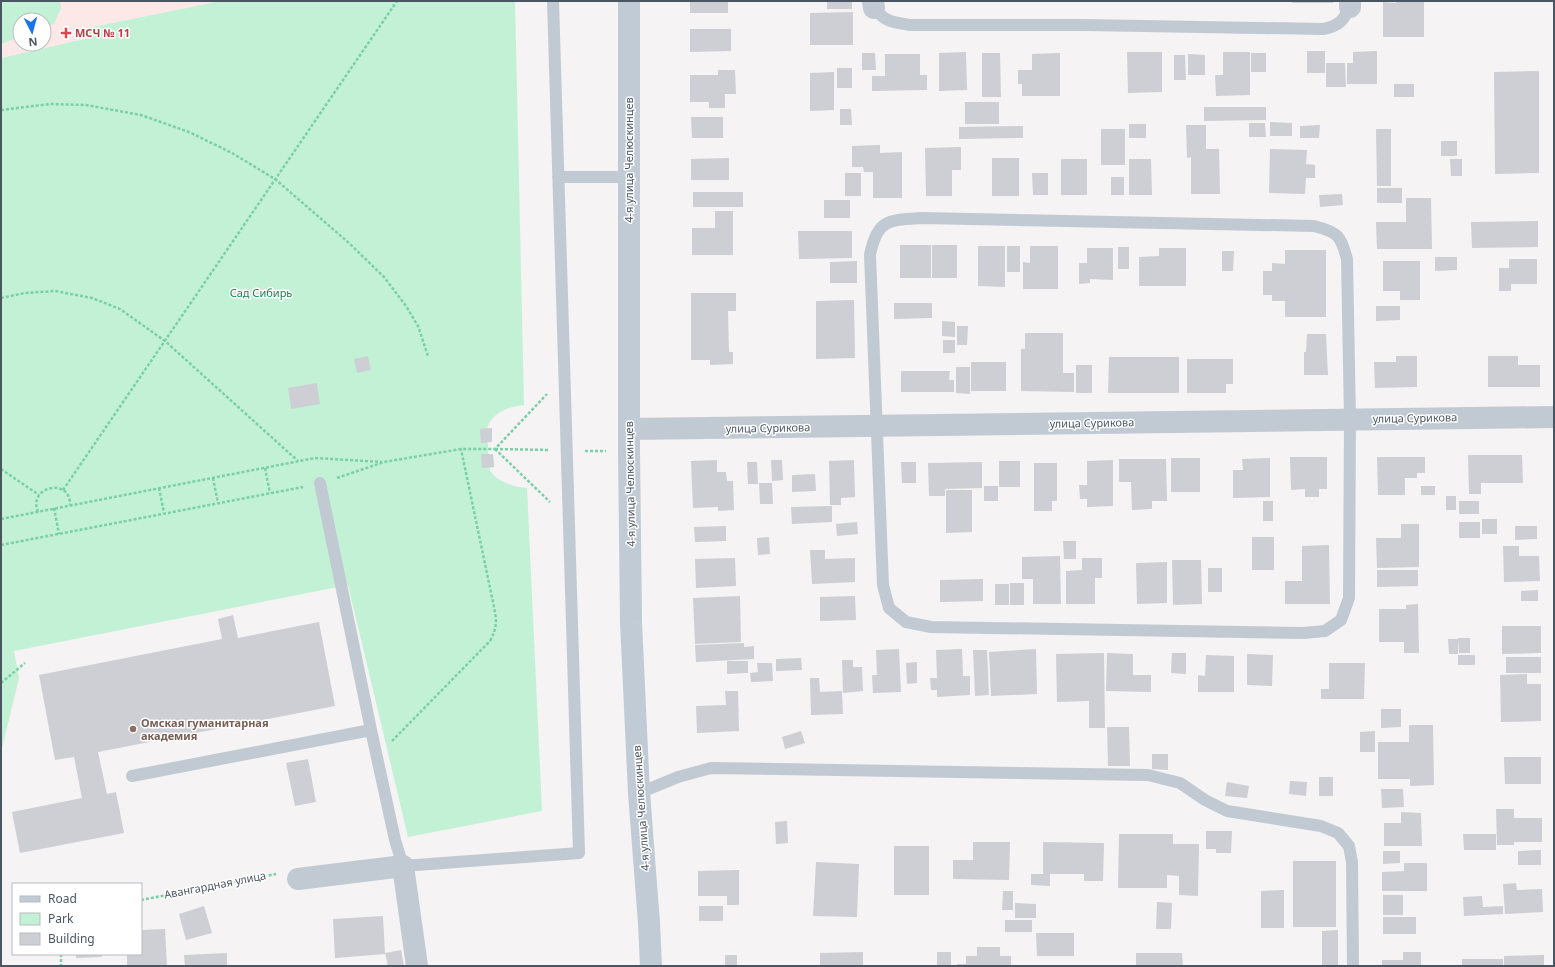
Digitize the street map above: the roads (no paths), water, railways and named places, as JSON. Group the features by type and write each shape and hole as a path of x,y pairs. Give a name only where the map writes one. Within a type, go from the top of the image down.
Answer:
{"main road":[{"name":"4-я улица Челюскинцев","path":"629,1 629,429 631,622 639,793 651,966"}],"street":[{"name":"улица Сурикова","path":"629,429 1554,417"},
{"path":"298,879 403,866 417,966"}],"lane":[{"path":"320,484 371,730 395,840 403,866 579,853 553,1"},
{"path":"873,4 880,16 891,22 910,25 1085,25 1323,29 1334,27 1344,18 1350,4"},
{"path":"558,177 629,177"},
{"path":"922,218 1314,226 1329,230 1342,241 1347,260 1350,419 1349,598 1341,620 1325,631 1303,633 932,627 906,622 889,608 883,585 878,426 870,255 873,238 882,226 897,220 922,218"},
{"path":"132,776 371,730"},
{"path":"639,793 678,777 711,768 1140,774 1180,782 1205,800 1227,811 1321,826 1338,833 1349,846 1352,862 1353,966"}],"place":[{"name":"МСЧ № 11","path":"66,33"},
{"name":"Омская гуманитарная академия","path":"133,729"}],"park label":[{"name":"Сад Сибирь","path":"261,293"}]}
